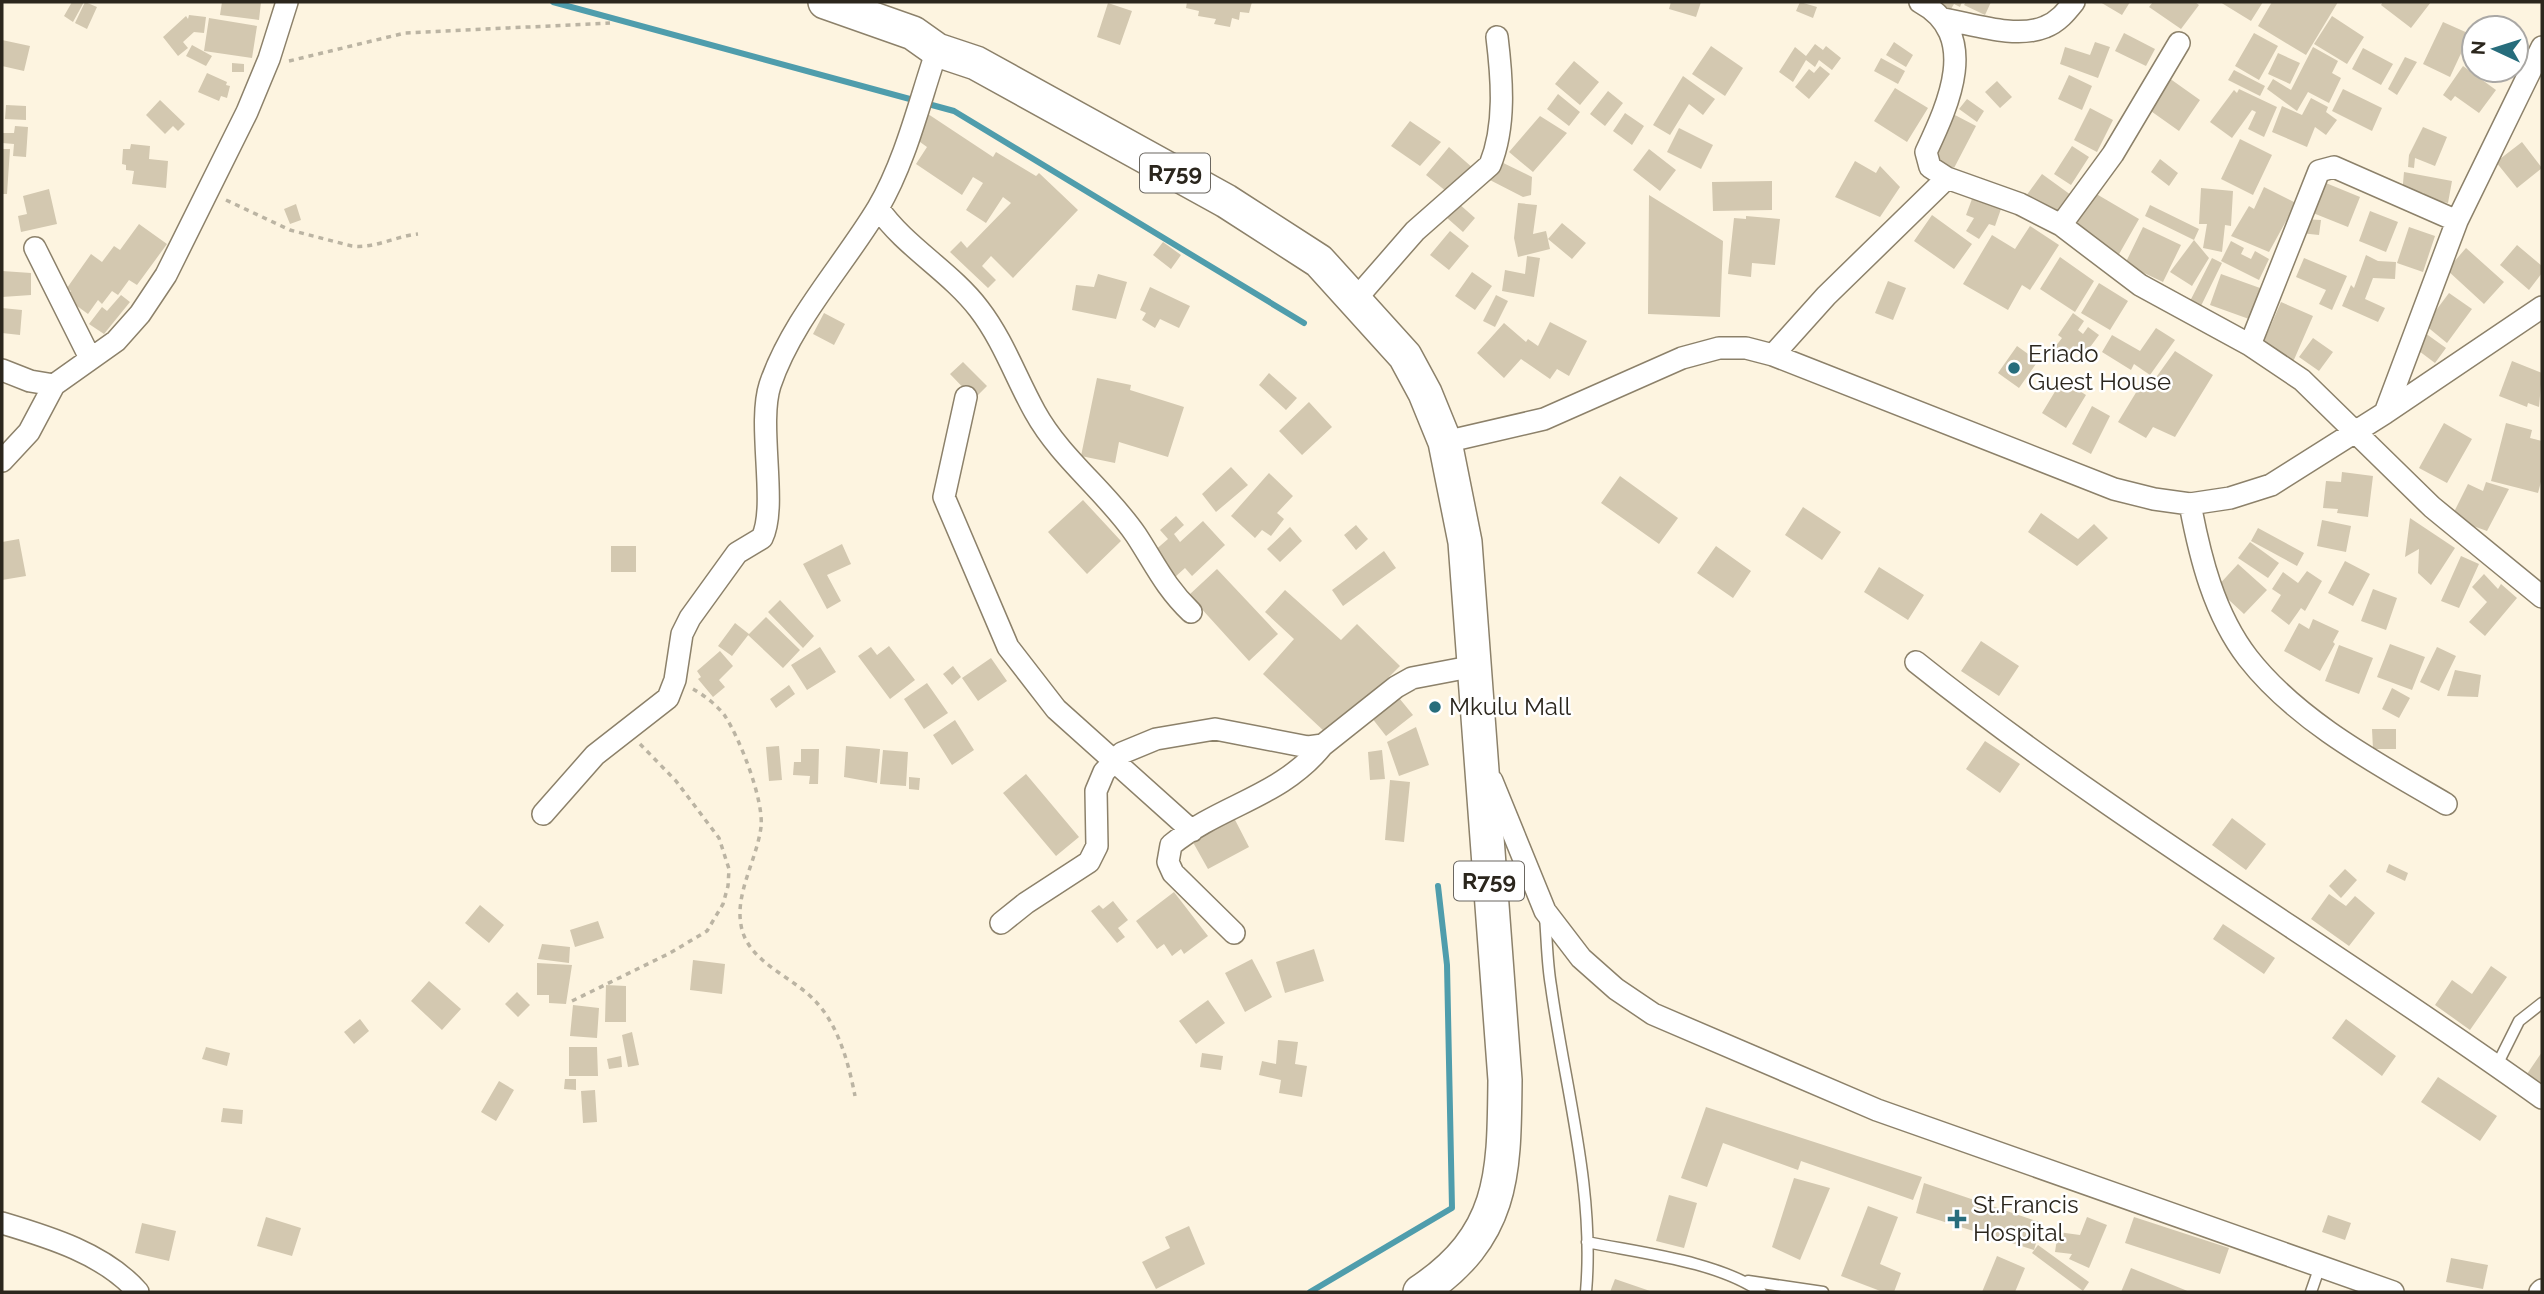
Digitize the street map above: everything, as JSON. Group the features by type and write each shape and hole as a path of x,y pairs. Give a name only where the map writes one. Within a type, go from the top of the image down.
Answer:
{"main road":[{"name":"R759","path":"825,2 913,33 937,50 976,63 1226,201 1319,261 1405,356 1445,442 1465,542 1505,1080 1504,1163 1490,1217 1464,1258 1421,1292"}],"street":[{"path":"2,461 29,432 54,385 116,341 140,314 166,275 209,191 269,59 287,2"},
{"path":"1920,2 1944,19 2021,31 2044,28 2060,19 2074,2"},
{"path":"1944,19 1953,49 1952,91 1948,106 1926,152 1930,167 1947,178 2020,204 2061,225 2140,285 2250,345 2323,397 2355,433 2432,507 2542,597"},
{"path":"1354,301 1415,231 1490,165 1495,153 1502,84 1497,37"},
{"path":"2061,225 2113,154 2179,43"},
{"path":"2385,413 2457,221 2542,47"},
{"path":"543,814 595,755 668,698 675,680 678,648 690,618 737,553 762,538 765,531 770,386 797,332 878,208 893,180 937,50"},
{"path":"2250,345 2319,171 2334,167 2457,221"},
{"path":"1773,355 1826,296 1947,178"},
{"path":"878,208 895,230 953,280 980,310 1036,414 1064,452 1136,535 1164,583 1191,612"},
{"path":"35,248 90,358"},
{"path":"1445,442 1544,419 1682,358 1718,348 1746,348 1773,355 2114,489 2190,504 2230,498 2272,485 2355,433 2542,307"},
{"path":"2,370 30,381 54,385"},
{"path":"966,397 945,489 947,508 1008,647 1056,709 1192,831"},
{"path":"2190,504 2202,562 2212,591 2246,656 2267,681 2376,763 2446,804"},
{"path":"1916,662 2068,779 2497,1065 2542,1098"},
{"path":"1234,933 1173,873 1168,862 1171,845 1214,815 1292,778 1323,745 1395,687 1412,678 1475,666"},
{"path":"1001,923 1026,903 1089,862 1097,846 1096,791 1104,772 1136,746 1214,729 1308,747 1323,745"},
{"path":"1481,753 1545,911 1581,958 1616,989 1653,1014 1877,1110 2393,1292"},
{"path":"2,1223 80,1251 123,1275 138,1292"}],"lane":[{"path":"1545,911 1550,984 1581,1162 1587,1242 1587,1292"},
{"path":"2497,1065 2519,1021 2542,1003"},
{"path":"1587,1242 1692,1265 1745,1281 1823,1292"},
{"path":"2311,1292 2320,1266"},
{"path":"1745,1281 1761,1292"}],"path":[{"path":"269,59 306,58 405,33 610,23"},
{"path":"209,191 290,230 352,246 360,247 401,235 418,234"},
{"path":"675,680 702,694 725,716 761,807 754,859 741,902 741,925 745,936 758,957 819,1004 841,1046 855,1096"},
{"path":"572,1001 670,953 707,931 723,904 728,886 729,869 719,838 676,781 642,748 633,723"}],"building":[{"path":"72,2 84,2 73,22 64,16"},
{"path":"85,2 97,7 87,29 75,23"},
{"path":"222,2 261,2 259,20 220,15"},
{"path":"1187,2 1252,2 1249,13 1240,12 1239,20 1232,18 1230,27 1214,24 1216,19 1198,16 1199,11 1186,8"},
{"path":"1671,2 1701,2 1696,17 1669,9"},
{"path":"1800,2 1817,7 1813,18 1796,11"},
{"path":"1936,2 1962,2 1960,7 1954,4 1951,9"},
{"path":"1966,2 1991,2 1985,15 1964,5"},
{"path":"2100,2 2130,2 2122,15"},
{"path":"2153,2 2195,2 2199,5 2181,29 2149,7"},
{"path":"2220,2 2263,2 2251,21"},
{"path":"2272,2 2338,2 2306,55 2258,26"},
{"path":"2383,2 2431,2 2411,28 2381,5"},
{"path":"1108,3 1132,11 1120,45 1097,37"},
{"path":"189,15 206,17 204,33 194,32 183,42 188,48 178,56 163,37 186,16 188,19"},
{"path":"2332,16 2364,37 2347,64 2314,44"},
{"path":"209,18 257,26 252,58 204,51"},
{"path":"2443,22 2460,30 2460,56 2450,77 2423,64"},
{"path":"2124,33 2155,49 2146,66 2115,51"},
{"path":"2254,33 2278,46 2259,80 2235,66"},
{"path":"2,40 30,46 24,71 2,66"},
{"path":"1894,42 1913,55 1906,67 1886,55"},
{"path":"2095,42 2110,47 2098,78 2060,64 2065,47 2090,55"},
{"path":"1815,44 1823,50 1826,46 1841,58 1832,70 1819,60 1815,67 1806,60 1793,82 1779,72 1795,47 1806,56"},
{"path":"192,45 212,56 206,66 186,56"},
{"path":"1711,46 1743,68 1725,96 1692,74"},
{"path":"2313,47 2338,61 2332,73 2341,78 2329,103 2308,92 2297,111 2267,89 2273,79 2291,90"},
{"path":"2363,48 2393,64 2381,85 2352,69"},
{"path":"2278,53 2300,63 2290,84 2268,74"},
{"path":"2405,57 2417,62 2397,95 2388,89"},
{"path":"1881,58 1905,71 1898,84 1874,71"},
{"path":"1574,61 1599,82 1580,105 1555,84"},
{"path":"232,63 244,64 244,72 232,72"},
{"path":"1820,66 1830,74 1809,99 1795,87 1809,69 1814,73"},
{"path":"2234,70 2265,86 2260,96 2228,80"},
{"path":"2460,70 2460,84 2488,84 2496,90 2479,113 2455,96 2451,101 2443,95"},
{"path":"207,73 227,82 226,85 230,86 227,98 221,96 219,101 198,92"},
{"path":"2069,75 2092,86 2082,110 2058,99"},
{"path":"1683,76 1715,99 1703,115 1689,104 1670,135 1653,125"},
{"path":"2169,78 2200,100 2179,131 2148,109"},
{"path":"1997,81 2012,97 2000,108 1985,92"},
{"path":"1895,88 1928,108 1907,142 1874,121"},
{"path":"2239,89 2277,107 2264,137 2248,129 2256,112 2252,110 2232,138 2210,122 2234,90 2237,93"},
{"path":"2343,89 2382,108 2372,131 2332,111"},
{"path":"1608,91 1623,103 1605,126 1590,114"},
{"path":"1558,94 1580,112 1569,126 1547,109"},
{"path":"2311,98 2328,107 2326,112 2337,120 2326,135 2315,127 2307,147 2272,132 2282,106 2302,115"},
{"path":"1967,99 1984,111 1977,122 1959,109"},
{"path":"160,100 185,124 178,131 173,126 165,134 146,115"},
{"path":"6,105 26,106 26,120 5,119"},
{"path":"2090,108 2113,120 2097,152 2074,140"},
{"path":"1625,113 1644,126 1632,145 1613,131"},
{"path":"928,114 993,157 996,152 1036,176 1039,173 1078,210 1013,278 991,256 982,266 996,280 988,288 950,252 961,241 967,248 1011,203 1003,197 986,223 966,210 983,183 973,177 962,195 916,164 927,147 913,137"},
{"path":"1953,114 1976,126 1953,170 1930,158"},
{"path":"1540,116 1567,133 1533,172 1509,152"},
{"path":"1410,121 1441,142 1420,166 1391,146"},
{"path":"15,126 28,127 26,157 13,156 14,144 2,143 2,133 14,133"},
{"path":"2423,127 2447,137 2435,166 2415,158 2414,168 2408,167 2409,155"},
{"path":"1679,128 1713,145 1701,169 1667,152"},
{"path":"2240,139 2272,155 2253,195 2221,179"},
{"path":"2522,142 2542,168 2517,188 2496,162"},
{"path":"131,144 150,146 149,159 168,161 166,188 132,184 134,171 126,170 126,165 122,164 123,149 130,149"},
{"path":"2072,146 2089,157 2071,185 2054,174"},
{"path":"1449,147 1474,169 1452,196 1426,175"},
{"path":"2,149 10,149 7,194 2,194"},
{"path":"1649,149 1676,170 1660,191 1633,170"},
{"path":"1495,159 1532,177 1531,195 1523,197 1486,178"},
{"path":"2160,159 2178,173 2169,186 2151,172"},
{"path":"1855,161 1876,173 1880,166 1900,187 1880,217 1835,197"},
{"path":"2404,172 2452,181 2448,203 2423,198 2424,193 2402,195"},
{"path":"2042,174 2071,195 2056,217 2026,196"},
{"path":"1772,181 1772,210 1713,211 1712,182"},
{"path":"2321,181 2360,197 2348,227 2308,211"},
{"path":"2264,187 2296,203 2269,252 2231,236 2249,206 2254,209"},
{"path":"2201,188 2233,191 2231,226 2225,225 2222,252 2203,248 2207,224 2199,224"},
{"path":"49,189 57,224 21,232 18,216 27,214 23,196"},
{"path":"2093,192 2139,219 2118,256 2071,229"},
{"path":"1649,195 1723,241 1720,317 1648,314"},
{"path":"1972,199 2001,209 1995,226 1989,224 1979,239 1966,231 1974,218 1966,215"},
{"path":"1458,203 1475,218 1463,232 1446,217"},
{"path":"1518,203 1537,205 1533,234 1546,231 1550,249 1518,257 1514,238"},
{"path":"296,204 301,220 290,224 284,209"},
{"path":"2150,205 2199,229 2194,240 2145,216"},
{"path":"2370,211 2398,222 2386,252 2359,241"},
{"path":"1932,215 1972,244 1954,269 1914,241"},
{"path":"1746,216 1780,219 1775,265 1752,263 1751,277 1728,274 1734,218 1746,219"},
{"path":"2301,219 2321,220 2319,235 2300,233"},
{"path":"1562,223 1586,243 1572,259 1548,239"},
{"path":"139,224 167,244 137,285 129,280 118,295 112,291 102,304 98,300 88,314 66,298 71,291 67,288 91,254 102,262 114,246 120,250"},
{"path":"2030,226 2059,245 2030,290 2022,285 2008,310 1963,284 1992,235 2015,249"},
{"path":"2143,227 2181,245 2163,282 2125,264"},
{"path":"2409,227 2435,236 2423,272 2397,263"},
{"path":"1450,231 1469,246 1449,270 1430,255"},
{"path":"2194,240 2209,258 2192,286 2170,272"},
{"path":"2231,241 2244,248 2241,254 2251,259 2255,251 2269,259 2259,280 2221,261"},
{"path":"1163,242 1181,255 1171,269 1153,255"},
{"path":"2517,245 2542,266 2542,273 2529,290 2500,265"},
{"path":"2466,248 2504,282 2484,304 2447,270"},
{"path":"2366,255 2378,261 2396,262 2395,279 2373,278 2365,299 2385,308 2378,322 2342,306 2351,285 2354,288"},
{"path":"1527,256 1540,258 1534,297 1502,291 1505,270 1525,274"},
{"path":"2060,257 2094,281 2075,312 2040,289"},
{"path":"2212,258 2222,263 2199,310 2188,305"},
{"path":"2304,258 2347,276 2332,310 2319,304 2326,290 2296,277"},
{"path":"2,271 31,273 31,295 2,297"},
{"path":"1472,272 1492,286 1475,310 1455,296"},
{"path":"1098,274 1127,282 1116,319 1072,310 1076,285 1094,287"},
{"path":"2221,274 2260,288 2249,319 2210,305"},
{"path":"1888,281 1906,288 1893,320 1875,313"},
{"path":"2099,283 2128,301 2110,330 2081,313"},
{"path":"1150,287 1190,306 1179,328 1160,319 1155,328 1142,320 1146,313 1140,310"},
{"path":"2449,293 2472,309 2447,343 2425,325"},
{"path":"121,295 130,302 104,334 89,324 102,307 107,311"},
{"path":"1496,295 1508,301 1495,327 1483,321"},
{"path":"2281,302 2313,316 2293,362 2261,348"},
{"path":"2,308 22,310 20,335 2,333"},
{"path":"824,313 845,324 834,345 813,334"},
{"path":"2073,313 2084,321 2078,330 2083,334 2088,327 2099,335 2085,354 2073,346 2064,359 2052,351 2062,338 2058,335"},
{"path":"1550,322 1587,341 1569,376 1557,369 1550,379 1521,359 1504,378 1477,353 1504,323 1526,342 1528,339 1538,346"},
{"path":"2156,328 2175,340 2150,375 2134,364 2131,370 2102,352 2112,335 2140,351"},
{"path":"2425,333 2446,348 2435,363 2415,348"},
{"path":"2313,338 2333,352 2319,371 2299,357"},
{"path":"2017,346 2038,361 2019,388 1998,373"},
{"path":"2175,351 2213,375 2175,437 2153,427 2146,438 2118,422 2140,386 2147,390"},
{"path":"2512,361 2542,373 2539,407 2528,403 2527,407 2499,396"},
{"path":"963,362 987,386 974,399 950,374"},
{"path":"1269,373 1297,398 1286,410 1259,385"},
{"path":"1097,378 1131,385 1130,390 1184,407 1168,457 1119,442 1115,463 1081,456"},
{"path":"2062,380 2086,395 2066,428 2042,413"},
{"path":"1309,402 1332,427 1302,455 1279,431"},
{"path":"2092,406 2110,416 2091,454 2072,444"},
{"path":"2444,423 2472,439 2447,483 2419,468"},
{"path":"2506,423 2532,430 2530,438 2542,441 2542,478 2538,493 2491,481"},
{"path":"1231,467 1248,485 1216,512 1202,494"},
{"path":"2342,472 2373,476 2368,517 2337,513 2338,509 2323,508 2326,481 2341,482"},
{"path":"1269,473 1293,496 1277,513 1284,519 1271,536 1262,530 1255,538 1231,516"},
{"path":"1620,476 1678,518 1659,544 1601,503"},
{"path":"2486,482 2509,489 2487,531 2451,518 2468,484 2483,491"},
{"path":"1083,500 1121,541 1087,574 1048,532"},
{"path":"1803,507 1841,532 1822,560 1785,535"},
{"path":"2041,513 2078,539 2094,524 2108,538 2077,566 2028,532"},
{"path":"1176,516 1184,525 1174,534 1180,542 1203,521 1225,545 1192,576 1185,568 1175,577 1153,552 1168,539 1160,530"},
{"path":"2410,518 2455,548 2431,585 2418,573 2419,549 2405,557"},
{"path":"2322,520 2351,526 2346,552 2317,546"},
{"path":"1356,525 1368,539 1356,550 1344,535"},
{"path":"1290,527 1302,541 1280,562 1267,549"},
{"path":"2258,528 2304,553 2297,566 2251,541"},
{"path":"19,539 26,576 2,580 2,542"},
{"path":"2250,542 2279,563 2268,578 2238,558"},
{"path":"842,544 851,564 827,575 841,601 827,609 803,564"},
{"path":"611,546 636,546 636,572 611,572"},
{"path":"1716,546 1751,571 1733,598 1697,573"},
{"path":"1384,551 1396,568 1343,606 1332,590"},
{"path":"2461,556 2479,564 2459,608 2441,601"},
{"path":"2345,561 2370,574 2353,606 2328,593"},
{"path":"2238,564 2267,590 2244,614 2216,588"},
{"path":"1879,567 1924,595 1908,620 1864,592"},
{"path":"1217,569 1278,634 1249,661 1189,595"},
{"path":"2307,571 2322,581 2305,611 2301,608 2289,625 2271,611 2281,595 2272,589 2283,572 2298,583"},
{"path":"2484,574 2498,589 2501,584 2517,598 2485,636 2469,622 2487,602 2472,587"},
{"path":"2373,589 2397,598 2386,630 2361,621"},
{"path":"1285,590 1341,640 1357,624 1400,666 1366,700 1326,733 1263,674 1294,639 1265,612"},
{"path":"780,600 814,636 803,648 768,612"},
{"path":"766,617 800,650 783,668 748,635"},
{"path":"2313,619 2339,631 2320,671 2284,651 2299,623 2309,629"},
{"path":"735,623 749,634 732,656 718,646"},
{"path":"1981,641 2019,666 1999,696 1961,671"},
{"path":"2390,644 2425,657 2412,690 2377,677"},
{"path":"2339,645 2373,658 2359,694 2325,681"},
{"path":"889,646 915,680 890,699 858,656 871,647 877,655"},
{"path":"820,647 836,672 807,690 791,665"},
{"path":"2437,647 2456,656 2439,691 2420,682"},
{"path":"720,651 733,666 719,680 725,687 713,697 698,679 701,677 697,671"},
{"path":"991,658 1007,681 978,701 962,678"},
{"path":"953,666 961,677 952,685 943,674"},
{"path":"2455,670 2481,675 2478,697 2447,696"},
{"path":"927,683 948,713 924,729 904,699"},
{"path":"789,685 795,694 776,708 770,699"},
{"path":"2392,688 2410,698 2399,718 2382,709"},
{"path":"1395,693 1413,715 1386,736 1368,713"},
{"path":"955,720 974,750 952,765 933,735"},
{"path":"1416,727 1429,765 1399,776 1387,742"},
{"path":"2372,729 2396,729 2396,749 2373,749"},
{"path":"1985,741 2020,764 2000,793 1966,769"},
{"path":"779,746 782,780 769,781 766,747"},
{"path":"846,746 880,749 877,783 844,777"},
{"path":"801,749 819,749 818,784 809,784 810,776 793,775 794,762 801,762"},
{"path":"883,750 908,752 906,786 880,784"},
{"path":"1382,750 1385,779 1370,780 1368,752"},
{"path":"1026,774 1079,837 1056,856 1003,793"},
{"path":"909,777 920,778 919,790 909,789"},
{"path":"1390,780 1410,782 1404,842 1385,840"},
{"path":"1232,814 1249,847 1208,869 1190,837"},
{"path":"2232,818 2266,844 2246,870 2212,845"},
{"path":"2389,864 2408,873 2405,881 2386,872"},
{"path":"2345,869 2357,880 2341,898 2329,886"},
{"path":"1174,892 1208,936 1184,954 1181,949 1172,956 1164,944 1157,949 1136,921"},
{"path":"2329,894 2346,906 2355,896 2375,913 2349,946 2311,919"},
{"path":"1113,901 1128,920 1118,928 1125,937 1117,943 1091,911 1099,905 1103,909"},
{"path":"480,905 504,925 489,943 465,923"},
{"path":"598,921 604,938 575,947 570,930"},
{"path":"2223,924 2275,958 2264,974 2213,939"},
{"path":"542,944 570,947 569,963 538,959"},
{"path":"1314,949 1324,981 1285,993 1276,962"},
{"path":"1252,959 1272,997 1245,1012 1225,973"},
{"path":"693,960 725,964 722,994 690,990"},
{"path":"537,963 572,965 566,1004 549,1003 549,995 537,995"},
{"path":"2491,966 2507,977 2470,1030 2435,1005 2452,980 2472,994"},
{"path":"429,981 461,1009 442,1030 411,1001"},
{"path":"606,985 626,986 626,1022 605,1022"},
{"path":"517,992 530,1005 518,1017 505,1004"},
{"path":"1208,1000 1225,1023 1196,1044 1179,1021"},
{"path":"573,1005 599,1008 597,1038 570,1036"},
{"path":"360,1019 369,1031 354,1044 344,1032"},
{"path":"2346,1019 2396,1056 2382,1076 2332,1038"},
{"path":"632,1032 639,1065 628,1067 622,1035"},
{"path":"1278,1040 1298,1042 1295,1064 1307,1066 1302,1097 1279,1093 1281,1080 1259,1075 1262,1061 1276,1064"},
{"path":"206,1047 230,1053 227,1066 202,1059"},
{"path":"569,1047 597,1047 598,1076 569,1076"},
{"path":"2542,1052 2542,1085 2527,1074"},
{"path":"1202,1053 1223,1056 1221,1070 1200,1067"},
{"path":"621,1056 622,1067 609,1069 607,1059"},
{"path":"2438,1077 2497,1116 2480,1141 2421,1102"},
{"path":"565,1079 576,1079 576,1090 564,1089"},
{"path":"499,1081 514,1090 496,1121 481,1112"},
{"path":"595,1090 597,1122 583,1123 581,1091"},
{"path":"1706,1107 1922,1177 1913,1200 1801,1161 1798,1170 1723,1143 1707,1187 1681,1178"},
{"path":"223,1108 243,1110 242,1124 221,1122"},
{"path":"1794,1178 1830,1188 1800,1260 1772,1247"},
{"path":"1924,1183 2042,1223 2034,1250 1916,1213"},
{"path":"1669,1195 1697,1203 1684,1248 1656,1241"},
{"path":"1868,1206 1898,1217 1880,1264 1901,1273 1894,1292 1883,1292 1841,1276"},
{"path":"2328,1215 2351,1223 2345,1240 2322,1232"},
{"path":"266,1217 301,1228 292,1256 257,1246"},
{"path":"2087,1217 2107,1225 2089,1268 2069,1259 2072,1254 2055,1252 2058,1232 2080,1235"},
{"path":"2134,1217 2229,1248 2220,1274 2125,1243"},
{"path":"142,1223 176,1231 169,1261 135,1253"},
{"path":"1189,1226 1205,1264 1156,1289 1142,1262 1170,1248 1165,1237"},
{"path":"2038,1245 2089,1282 2083,1291 2032,1253"},
{"path":"1997,1256 2025,1268 2015,1292 1982,1292"},
{"path":"2451,1258 2488,1265 2483,1289 2446,1282"},
{"path":"2131,1268 2190,1292 2121,1292"},
{"path":"1615,1279 1653,1292 1610,1292"}],"waterway":[{"path":"553,2 954,111 1304,323"},
{"path":"1310,1292 1452,1208 1447,965 1438,886"}],"place":[{"name":"Eriado Guest House","path":"2014,368"},
{"name":"Mkulu Mall","path":"1435,707"},
{"name":"St.Francis Hospital","path":"1957,1219"}]}
